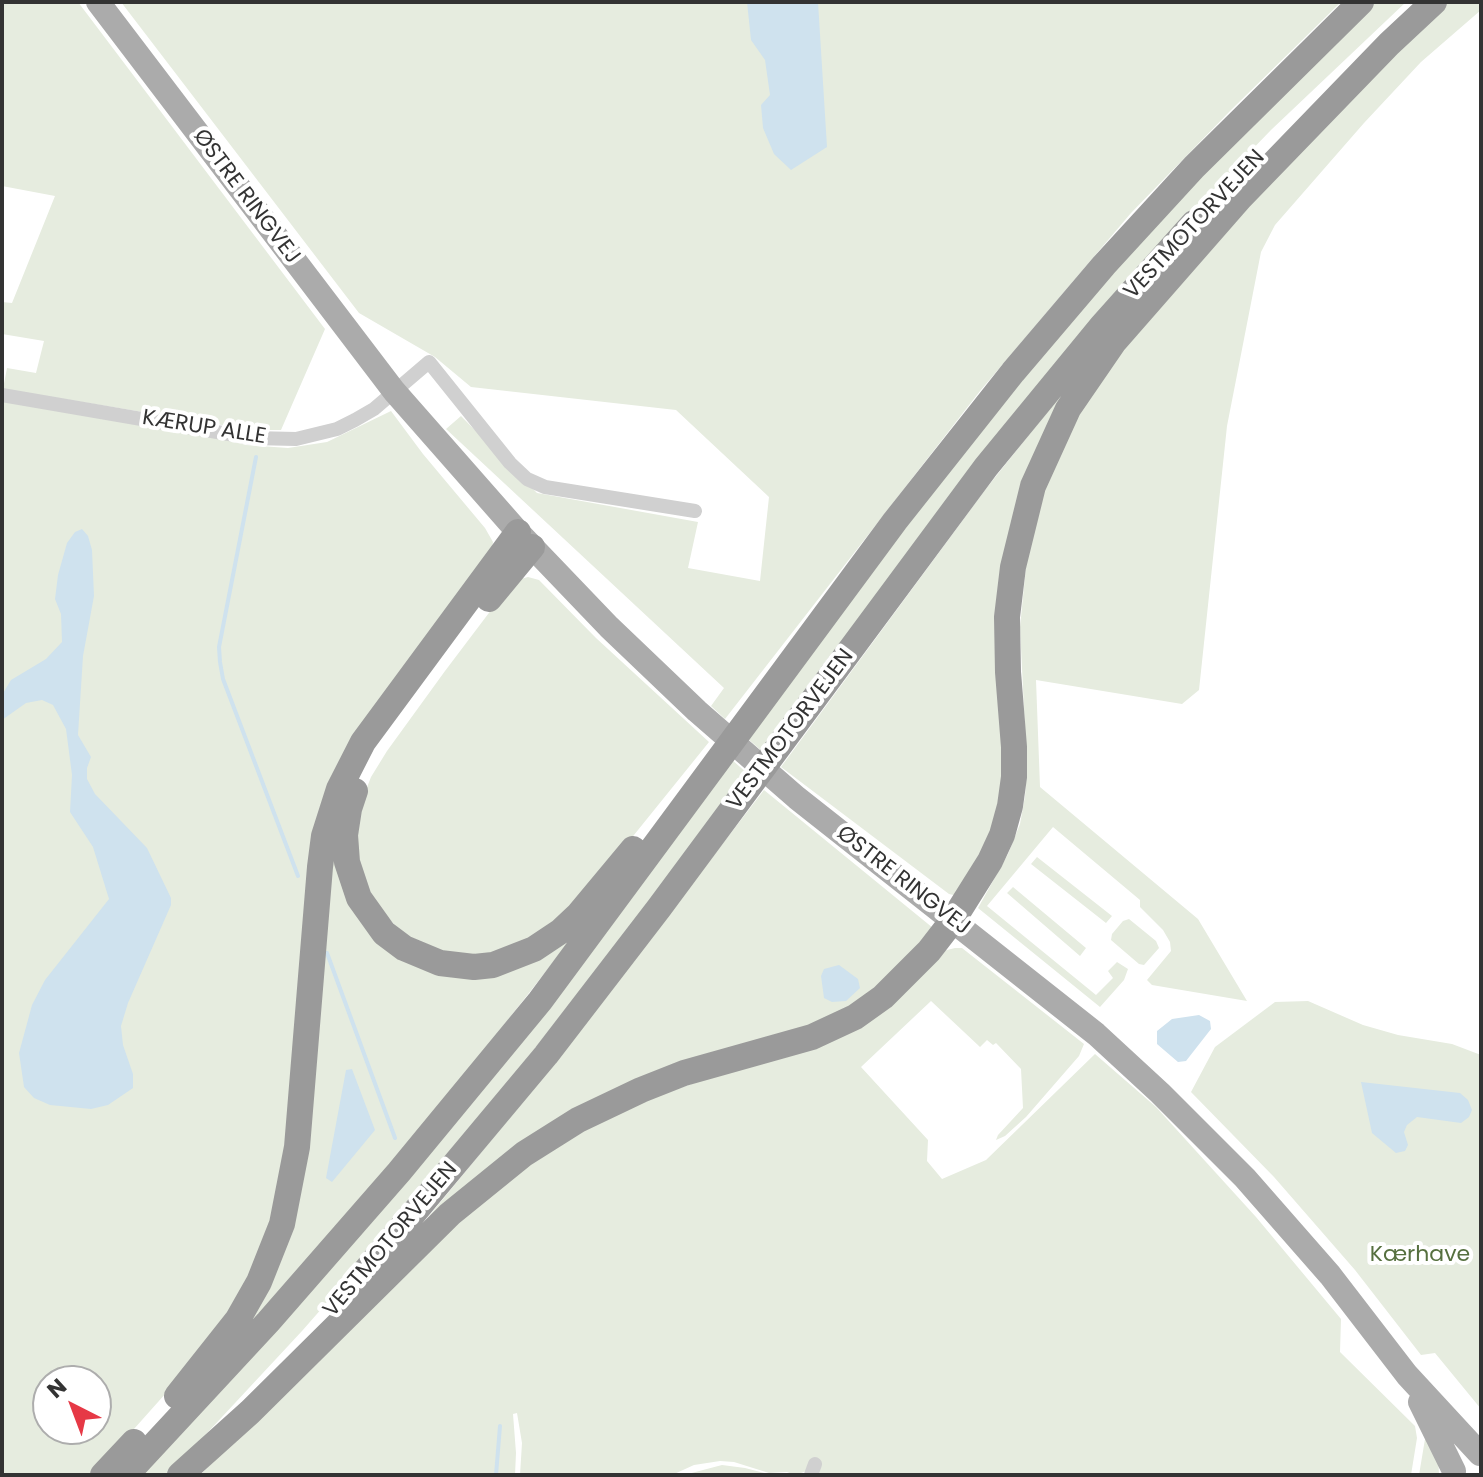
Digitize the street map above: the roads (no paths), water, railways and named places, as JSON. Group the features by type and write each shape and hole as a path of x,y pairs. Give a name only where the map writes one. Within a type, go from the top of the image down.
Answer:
{"highway":[{"name":"VESTMOTORVEJEN","path":"126,1475 268,1322 379,1196 540,1001 895,521 1013,372 1104,265 1194,167 1361,2"},
{"name":"VESTMOTORVEJEN","path":"180,1475 323,1320 546,1055 659,908 986,467 1101,327 1206,210 1341,73 1420,2"},
{"path":"180,1475 250,1412 450,1214 524,1154 578,1120 641,1090 684,1073 812,1037 867,1011 901,981 953,920 990,861 1010,806 1014,747 1007,646 1013,567 1033,486 1068,409 1114,342 1240,198 1378,55 1434,2"},
{"path":"525,539 386,733 361,776 349,809 345,835 347,862 359,898 384,933 404,948 440,963 474,967 508,961 561,931 595,896 827,615"},
{"path":"103,1475 170,1404 221,1343 270,1258 282,1224 297,1147 316,897 324,836 332,807 363,742 525,539"}],"main road":[{"name":"ØSTRE RINGVEJ","path":"98,2 394,391 525,539 609,627 697,711 797,798 1113,1048 1245,1178 1330,1275 1407,1375 1481,1454"},
{"name":"ØSTRE RINGVEJ","path":"1407,1375 1453,1473"},
{"path":"1453,1473 1466,1461 1481,1454"}],"street":[{"path":"394,391 429,362 510,463 527,479 545,487 695,511"},
{"name":"KÆRUP ALLE","path":"2,395 274,439 296,439 337,429 374,409 394,391"}],"water":[{"path":"747,2 818,2 827,147 791,170 774,154 763,128 761,105 770,95 765,60 751,40"},
{"path":"82,529 88,536 92,550 94,596 83,656 78,735 91,757 87,779 95,794 147,848 171,898 171,905 121,1026 123,1045 133,1074 133,1088 108,1105 91,1109 50,1105 34,1098 24,1087 19,1053 32,1005 45,980 109,899 93,847 70,812 72,775 66,729 53,705 42,700 26,703 2,720 2,695 11,680 46,659 62,642 61,614 55,599 58,575 67,543 75,532"},
{"path":"839,965 858,979 860,988 846,1001 832,1002 824,998 821,976 824,969"},
{"path":"1199,1015 1210,1021 1211,1029 1186,1061 1178,1062 1157,1044 1157,1031 1172,1019"},
{"path":"352,1069 375,1130 332,1182 326,1178 346,1070"},
{"path":"1361,1082 1460,1093 1468,1100 1472,1110 1461,1123 1417,1117 1404,1132 1408,1145 1405,1151 1396,1153 1372,1133"}],"waterway":[{"path":"256,457 219,647 220,662 223,679 298,876"},
{"path":"327,953 395,1138"},
{"path":"496,1475 500,1426"}],"park label":[{"name":"Kærhave","path":"1420,1255"}]}
